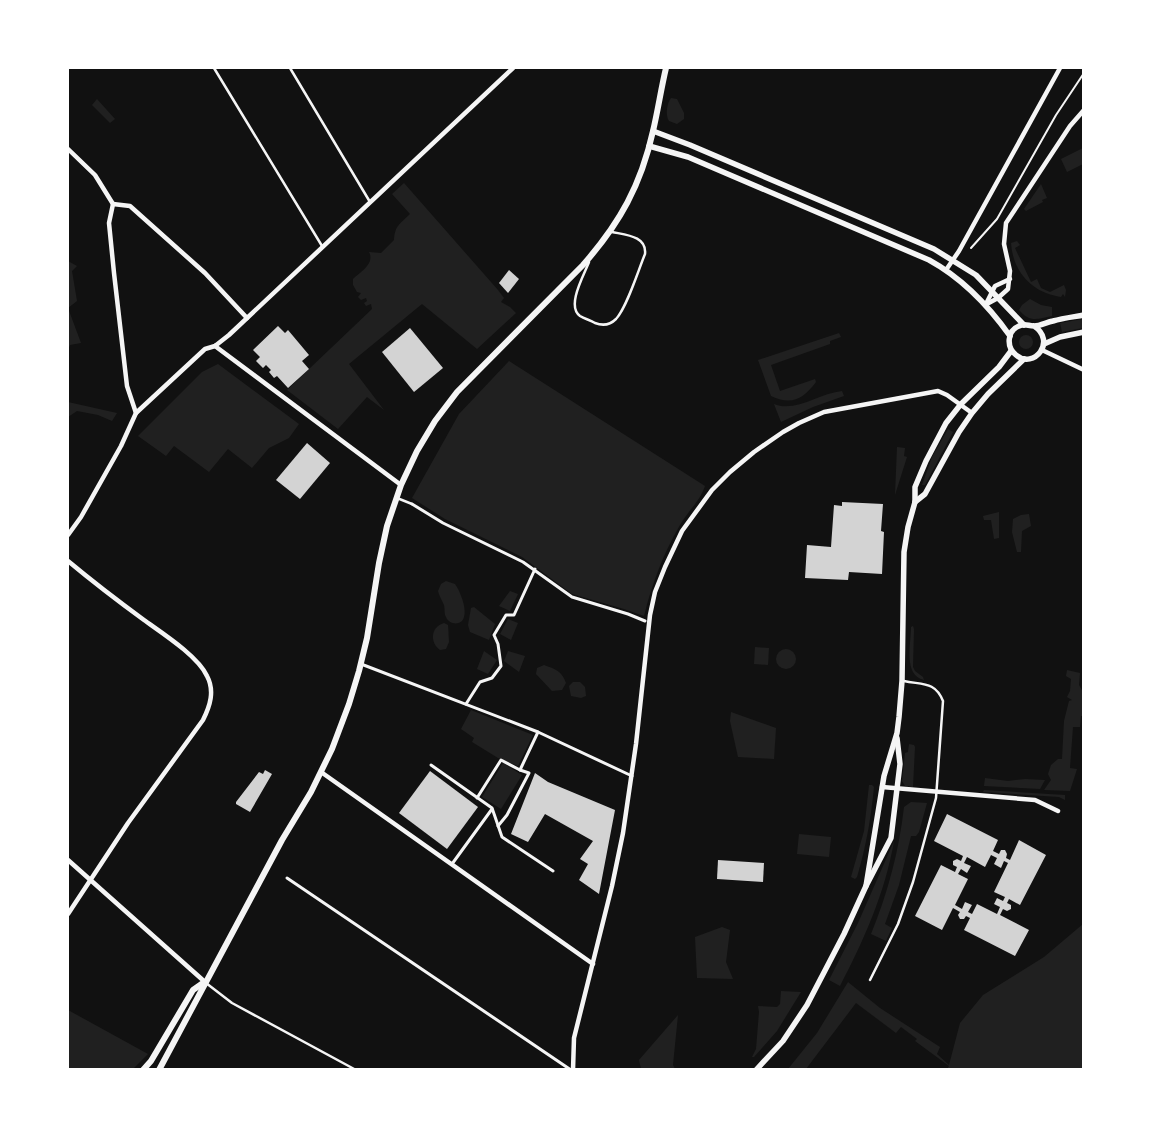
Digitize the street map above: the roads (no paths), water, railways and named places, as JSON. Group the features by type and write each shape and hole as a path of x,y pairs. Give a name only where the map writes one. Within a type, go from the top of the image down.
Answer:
{"main road":[{"path":"661,68 662,83"},
{"path":"159,1070 279,845 311,792 332,749 349,704 361,664 385,532 401,485 425,438 457,392 591,256 619,219 641,174 653,131 666,68"},
{"path":"143,1070 151,1061 193,990 205,982"}],"street":[{"path":"68,535 81,517 121,446 136,413 205,349 215,346 247,318 513,68"},
{"path":"946,270 1060,68"},
{"path":"985,305 998,298 1008,289 1010,279 1004,244 1006,223 1060,142 1084,110"},
{"path":"653,131 690,144 934,249 976,275 1024,324 1034,326 1084,315"},
{"path":"649,146 688,157 919,255 946,270 965,284 1010,336"},
{"path":"68,149 96,175 113,204 109,222 115,281 127,386 136,413"},
{"path":"113,204 130,206 205,273 247,318"},
{"path":"985,305 995,286 1010,279"},
{"path":"1024,324 1016,328 1010,336 1009,346 1015,355 1024,359"},
{"path":"1034,326 1042,334 1043,347"},
{"path":"915,502 925,494 959,432 988,394 1024,359 1034,357 1043,347 1060,337 1084,332"},
{"path":"215,346 401,485"},
{"path":"1043,347 1084,370"},
{"path":"866,886 882,787 897,733 902,681 904,559 908,527 915,502 915,487 946,423 961,404 998,367 1011,351"},
{"path":"572,1070 574,1038 612,886 632,776 650,615 655,592 682,531 712,490 730,472 773,439 799,423 824,412 938,391 961,404 972,413"},
{"path":"412,504 443,523 523,562 572,597 628,614 645,622"},
{"path":"68,561 169,638 201,665 208,676 211,687 211,696 203,720 128,823 68,914"},
{"path":"466,704 480,682 492,678 501,666 498,644 494,634 506,615 514,615 534,570"},
{"path":"361,664 538,732 632,776"},
{"path":"520,770 538,732"},
{"path":"756,1070 790,1032 807,1005 891,838 900,764 897,733"},
{"path":"477,798 500,760 529,774 507,815 498,826"},
{"path":"431,765 492,808 502,837 553,872"},
{"path":"321,772 594,964"},
{"path":"882,787 1035,800 1058,811"},
{"path":"452,864 492,808"},
{"path":"68,860 205,982"},
{"path":"287,878 572,1070"}],"lane":[{"path":"214,68 323,248"},
{"path":"290,68 368,204"},
{"path":"591,256 574,305 580,316 599,324 608,324 622,311 646,248 642,242 632,237 610,231"},
{"path":"396,498 412,504"},
{"path":"870,980 898,924 912,882 936,792 943,701 939,691 929,685 902,681"},
{"path":"205,982 232,1003 356,1070"}]}
